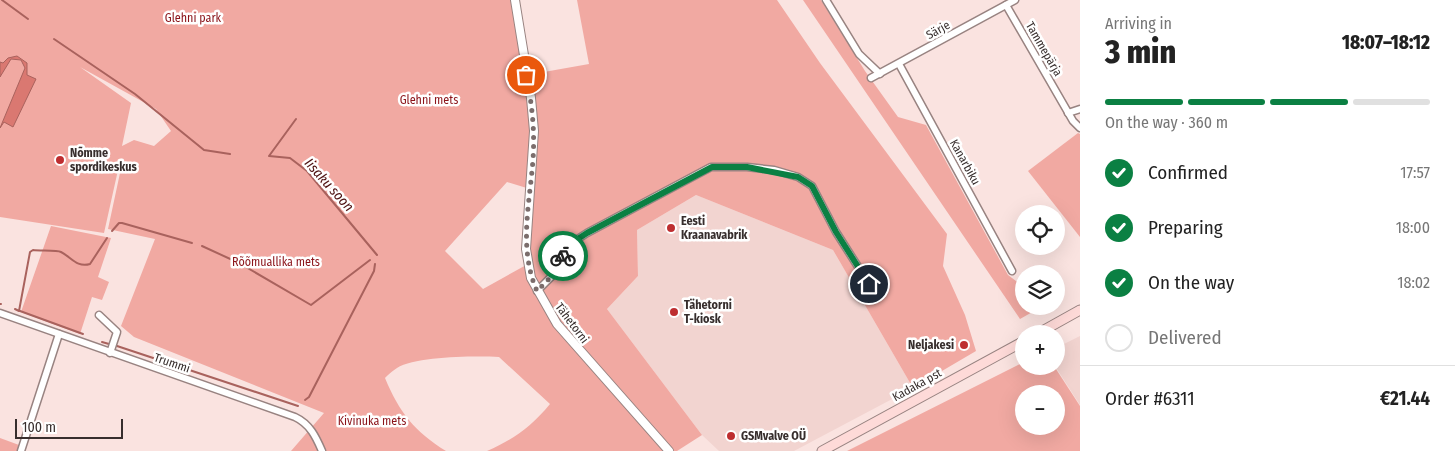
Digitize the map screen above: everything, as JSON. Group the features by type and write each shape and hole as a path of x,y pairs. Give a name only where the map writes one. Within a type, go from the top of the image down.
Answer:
{"main road":[{"path":"1054,325 1080,310"},
{"name":"Kadaka pst","path":"822,451 1015,346"}],"street":[{"name":"Tähetorni","path":"515,0 531,98 534,131 526,249 531,278 557,324 669,451"},
{"path":"826,0 859,54 880,74"},
{"name":"Särje","path":"871,78 1015,0"},
{"name":"Tammepärja","path":"1006,5 1068,113 1080,128"},
{"name":"Kanarbiku","path":"899,64 1012,271"},
{"path":"1068,113 1080,108"},
{"path":"537,291 557,271 567,246 587,233 712,167 747,167 774,170 798,177 812,186 836,232 869,284"},
{"name":"Trummi","path":"0,313 295,417 306,424 316,436 322,451"},
{"path":"99,315 117,332 110,353"},
{"path":"21,451 59,334"}],"shaded area":[{"path":"17,56 27,63 27,75 36,79 13,127 4,122 0,128 25,68 21,60 11,59 0,77 0,62 3,63 8,58"},
{"path":"696,195 833,250 913,388 794,451 719,451 702,435 607,309 638,276 637,230"},
{"path":"1080,336 1080,405 1061,375 1065,375 1065,344"}],"green space":[{"path":"0,0 515,0 527,75 589,64 577,0 777,0 820,63 947,234 943,266 965,315 976,351 913,388 833,250 696,195 637,230 638,276 607,309 702,435 677,451 487,451 522,432 550,404 499,357 476,357 418,361 397,368 385,378 396,401 409,420 425,436 446,451 291,451 324,413 134,337 121,326 155,239 108,229 120,173 120,161 104,233 0,217","holes":["80,67 156,109 171,131 154,146 134,140 122,146 131,103","507,182 530,189 528,264 483,289 445,251"]},
{"path":"803,0 821,0 865,71 898,117 926,125 1008,275 1015,280 1015,312"},
{"path":"1078,133 1080,134 1080,237 1065,218 1065,205 1055,205 1028,171"},
{"path":"51,226 111,238 98,277 109,282 102,300 92,297 80,334 21,312"},
{"path":"1017,315 1027,315 1020,319"},
{"path":"1015,367 1015,375 1060,375 1080,406 1080,451 847,451"},
{"path":"0,438 19,445 17,451 0,451"}],"waterway":[{"path":"2,0 28,19"},
{"path":"54,39 135,94 204,150 230,154"},
{"name":"Iisaku soon","path":"296,119 269,156 290,158 307,171 377,255"},
{"name":"Iisaku soon","path":"112,231 119,223 122,223 192,243"},
{"name":"Iisaku soon","path":"15,309 19,311 30,252 33,250 59,251 81,265 85,265 90,264 107,238"},
{"name":"Iisaku soon","path":"202,246 239,263 311,305 370,260"},
{"path":"305,400 309,397 374,271 375,264"},
{"path":"20,311 83,334"},
{"path":"102,342 109,344"},
{"path":"117,346 298,406"}],"way so far":[{"path":"526,75 531,98 534,131 526,249 531,278 537,291 557,271 563,256"}],"place":[{"name":"Nõmme spordikeskus","path":"60,160"},
{"name":"Eesti Kraanavabrik","path":"671,228"},
{"name":"Tähetorni T-kiosk","path":"674,312"},
{"name":"Neljakesi","path":"964,345"},
{"name":"GSMvalve OÜ","path":"731,436"}],"route":[{"path":"563,256 567,246 587,233 712,167 747,167 774,170 798,177 812,186 836,232 869,284"}],"park label":[{"name":"Glehni park","path":"193,18"},
{"name":"Glehni mets","path":"429,100"},
{"name":"Rõõmuallika mets","path":"276,262"},
{"name":"Kivinuka mets","path":"372,421"}]}
